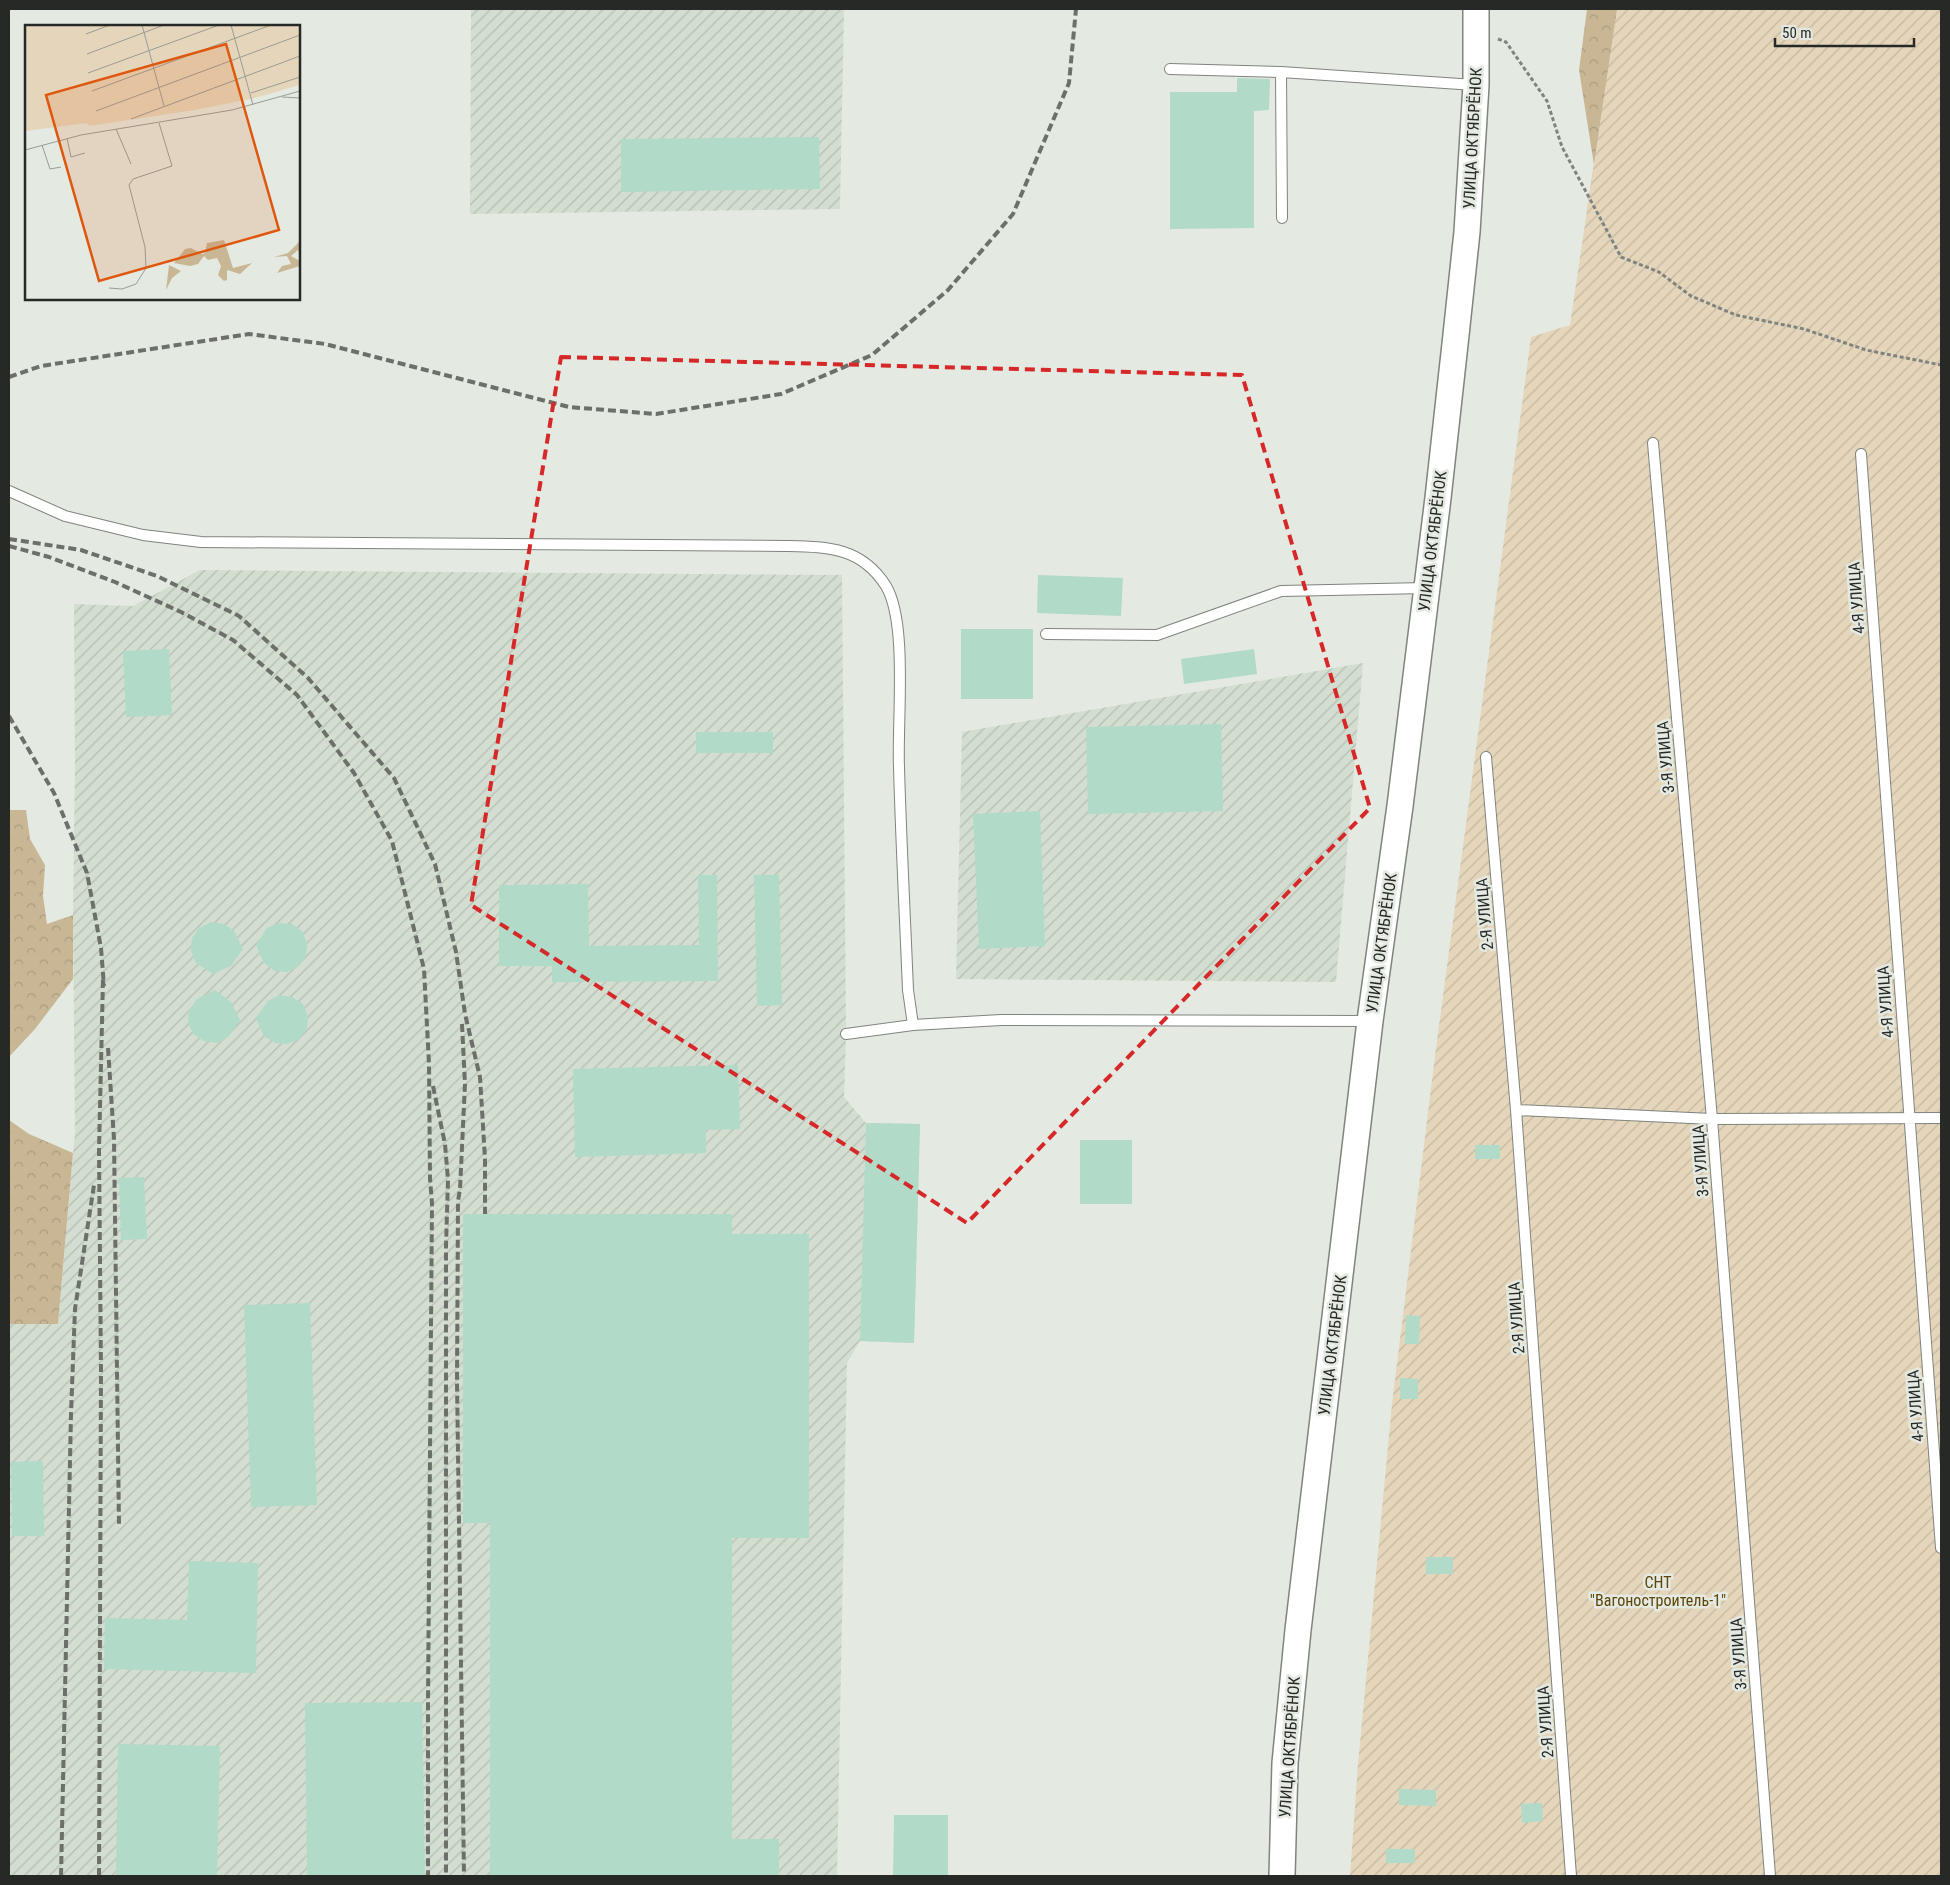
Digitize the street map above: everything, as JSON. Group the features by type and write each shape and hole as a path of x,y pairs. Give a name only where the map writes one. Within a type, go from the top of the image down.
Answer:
{"street":[{"name":"УЛИЦА ОКТЯБРЁНОК","path":"1282,1876 1285,1764 1298,1630 1370,1021 1400,806 1438,498 1466,232 1476,85 1476,20"}],"lane":[{"path":"1170,69 1281,72 1476,85"},
{"path":"1281,72 1282,218"},
{"name":"3-Я УЛИЦА","path":"1653,443 1712,1119 1770,1876"},
{"name":"4-Я УЛИЦА","path":"1861,454 1908,1118 1941,1548"},
{"path":"9,492 65,516 143,535 200,542 813,546 834,548 866,563 885,585 891,597 898,640 900,794 908,990 913,1025"},
{"path":"1046,634 1157,635 1281,591 1426,588"},
{"name":"2-Я УЛИЦА","path":"1486,757 1516,1110 1572,1876"},
{"path":"846,1034 913,1025 1001,1020 1370,1021"},
{"path":"1516,1110 1712,1119 1941,1118"}],"path":[{"path":"1476,20 1506,42 1547,101 1562,147 1621,257 1659,272 1691,296 1736,315 1804,329 1866,350 1941,365"}],"highlighted area":[{"path":"561,357 1242,375 1370,808 967,1223 471,905"}],"shaded area":[{"path":"471,9 844,9 840,209 470,214"},
{"path":"200,570 842,575 846,1034 844,1097 866,1123 920,1124 914,1343 860,1341 847,1363 837,1876 9,1876 9,1324 58,1324 75,1133 73,915 75,765 74,604 133,606"},
{"path":"1363,663 1336,982 956,979 962,732"}],"green space":[{"path":"1587,9 1627,9 1586,215 1594,165 1579,70"},
{"name":"СНТ \"Вагоностроитель-1\"","path":"1617,9 1941,9 1941,1876 1350,1876 1358,1764 1392,1404 1435,1056 1531,337 1570,325"},
{"path":"9,810 26,810 30,839 45,865 43,896 47,924 73,915 73,979 35,1029 9,1057"},
{"path":"9,1120 29,1134 73,1153 58,1324 9,1324"}],"building":[{"path":"1237,78 1270,79 1269,110 1254,111 1254,228 1170,229 1170,92 1237,92"},
{"path":"819,137 820,189 621,192 621,139"},
{"path":"1038,575 1123,578 1121,616 1037,613"},
{"path":"961,629 1033,629 1033,699 961,699"},
{"path":"169,649 172,715 126,717 123,651"},
{"path":"1254,649 1257,674 1184,684 1181,659"},
{"path":"1221,724 1223,811 1088,814 1086,727"},
{"path":"696,732 773,732 773,753 696,753"},
{"path":"1040,811 1045,946 979,949 973,814"},
{"path":"698,875 717,875 718,981 552,982 552,966 499,966 499,885 588,884 589,946 699,945"},
{"path":"754,875 779,875 782,1005 757,1006"},
{"path":"211,922 224,924 234,931 243,949 231,966 213,974 196,963 191,951 192,938 199,928"},
{"path":"279,923 292,924 302,931 307,943 306,956 299,966 287,972 275,971 264,963 256,945 267,928"},
{"path":"215,990 231,1002 240,1020 228,1037 217,1043 204,1041 193,1034 188,1022 189,1010 197,999"},
{"path":"279,995 292,997 303,1004 308,1016 307,1028 300,1039 288,1044 275,1043 264,1036 256,1018 268,1001"},
{"path":"738,1065 740,1129 706,1130 706,1153 575,1157 573,1069"},
{"path":"866,1123 920,1124 914,1343 860,1341"},
{"path":"1080,1140 1132,1140 1132,1204 1080,1204"},
{"path":"1475,1145 1500,1145 1500,1159 1475,1159"},
{"path":"144,1177 147,1239 121,1240 119,1178"},
{"path":"463,1214 732,1214 732,1234 809,1234 809,1538 732,1538 732,1839 779,1839 779,1876 490,1876 490,1523 463,1523"},
{"path":"310,1303 317,1505 251,1507 244,1305"},
{"path":"1406,1315 1420,1316 1419,1344 1405,1344"},
{"path":"1400,1378 1418,1379 1418,1399 1400,1399"},
{"path":"43,1461 44,1536 12,1536 11,1462"},
{"path":"1426,1557 1453,1557 1453,1574 1426,1574"},
{"path":"189,1561 258,1563 256,1673 104,1669 105,1618 187,1620"},
{"path":"422,1702 425,1876 307,1876 305,1703"},
{"path":"118,1744 220,1746 217,1876 116,1876"},
{"path":"1399,1789 1436,1790 1436,1806 1399,1805"},
{"path":"1542,1803 1543,1821 1522,1823 1521,1804"},
{"path":"894,1815 948,1815 948,1876 893,1876"},
{"path":"1386,1849 1415,1849 1415,1863 1386,1863"}],"railway":[{"path":"9,377 41,366 249,334 325,344 569,407 656,414 781,394 872,355 948,290 1013,214 1069,83 1076,9"},
{"path":"9,539 81,550 157,576 239,616 308,678 394,778 435,864 456,952 465,1014 480,1077 485,1159 485,1214"},
{"path":"9,546 49,557 115,582 181,612 233,640 297,695 354,773 392,841 424,969 429,1064 432,1203 428,1876"},
{"path":"9,716 54,793 87,873 101,948 104,986"},
{"path":"99,1876 101,1373 99,1150 103,979"},
{"path":"462,1024 465,1084 458,1201 457,1382 464,1876"},
{"path":"108,1048 114,1139 119,1525"},
{"path":"433,1086 445,1144 448,1180 446,1246 446,1876"},
{"path":"61,1876 75,1309 94,1185"}]}
